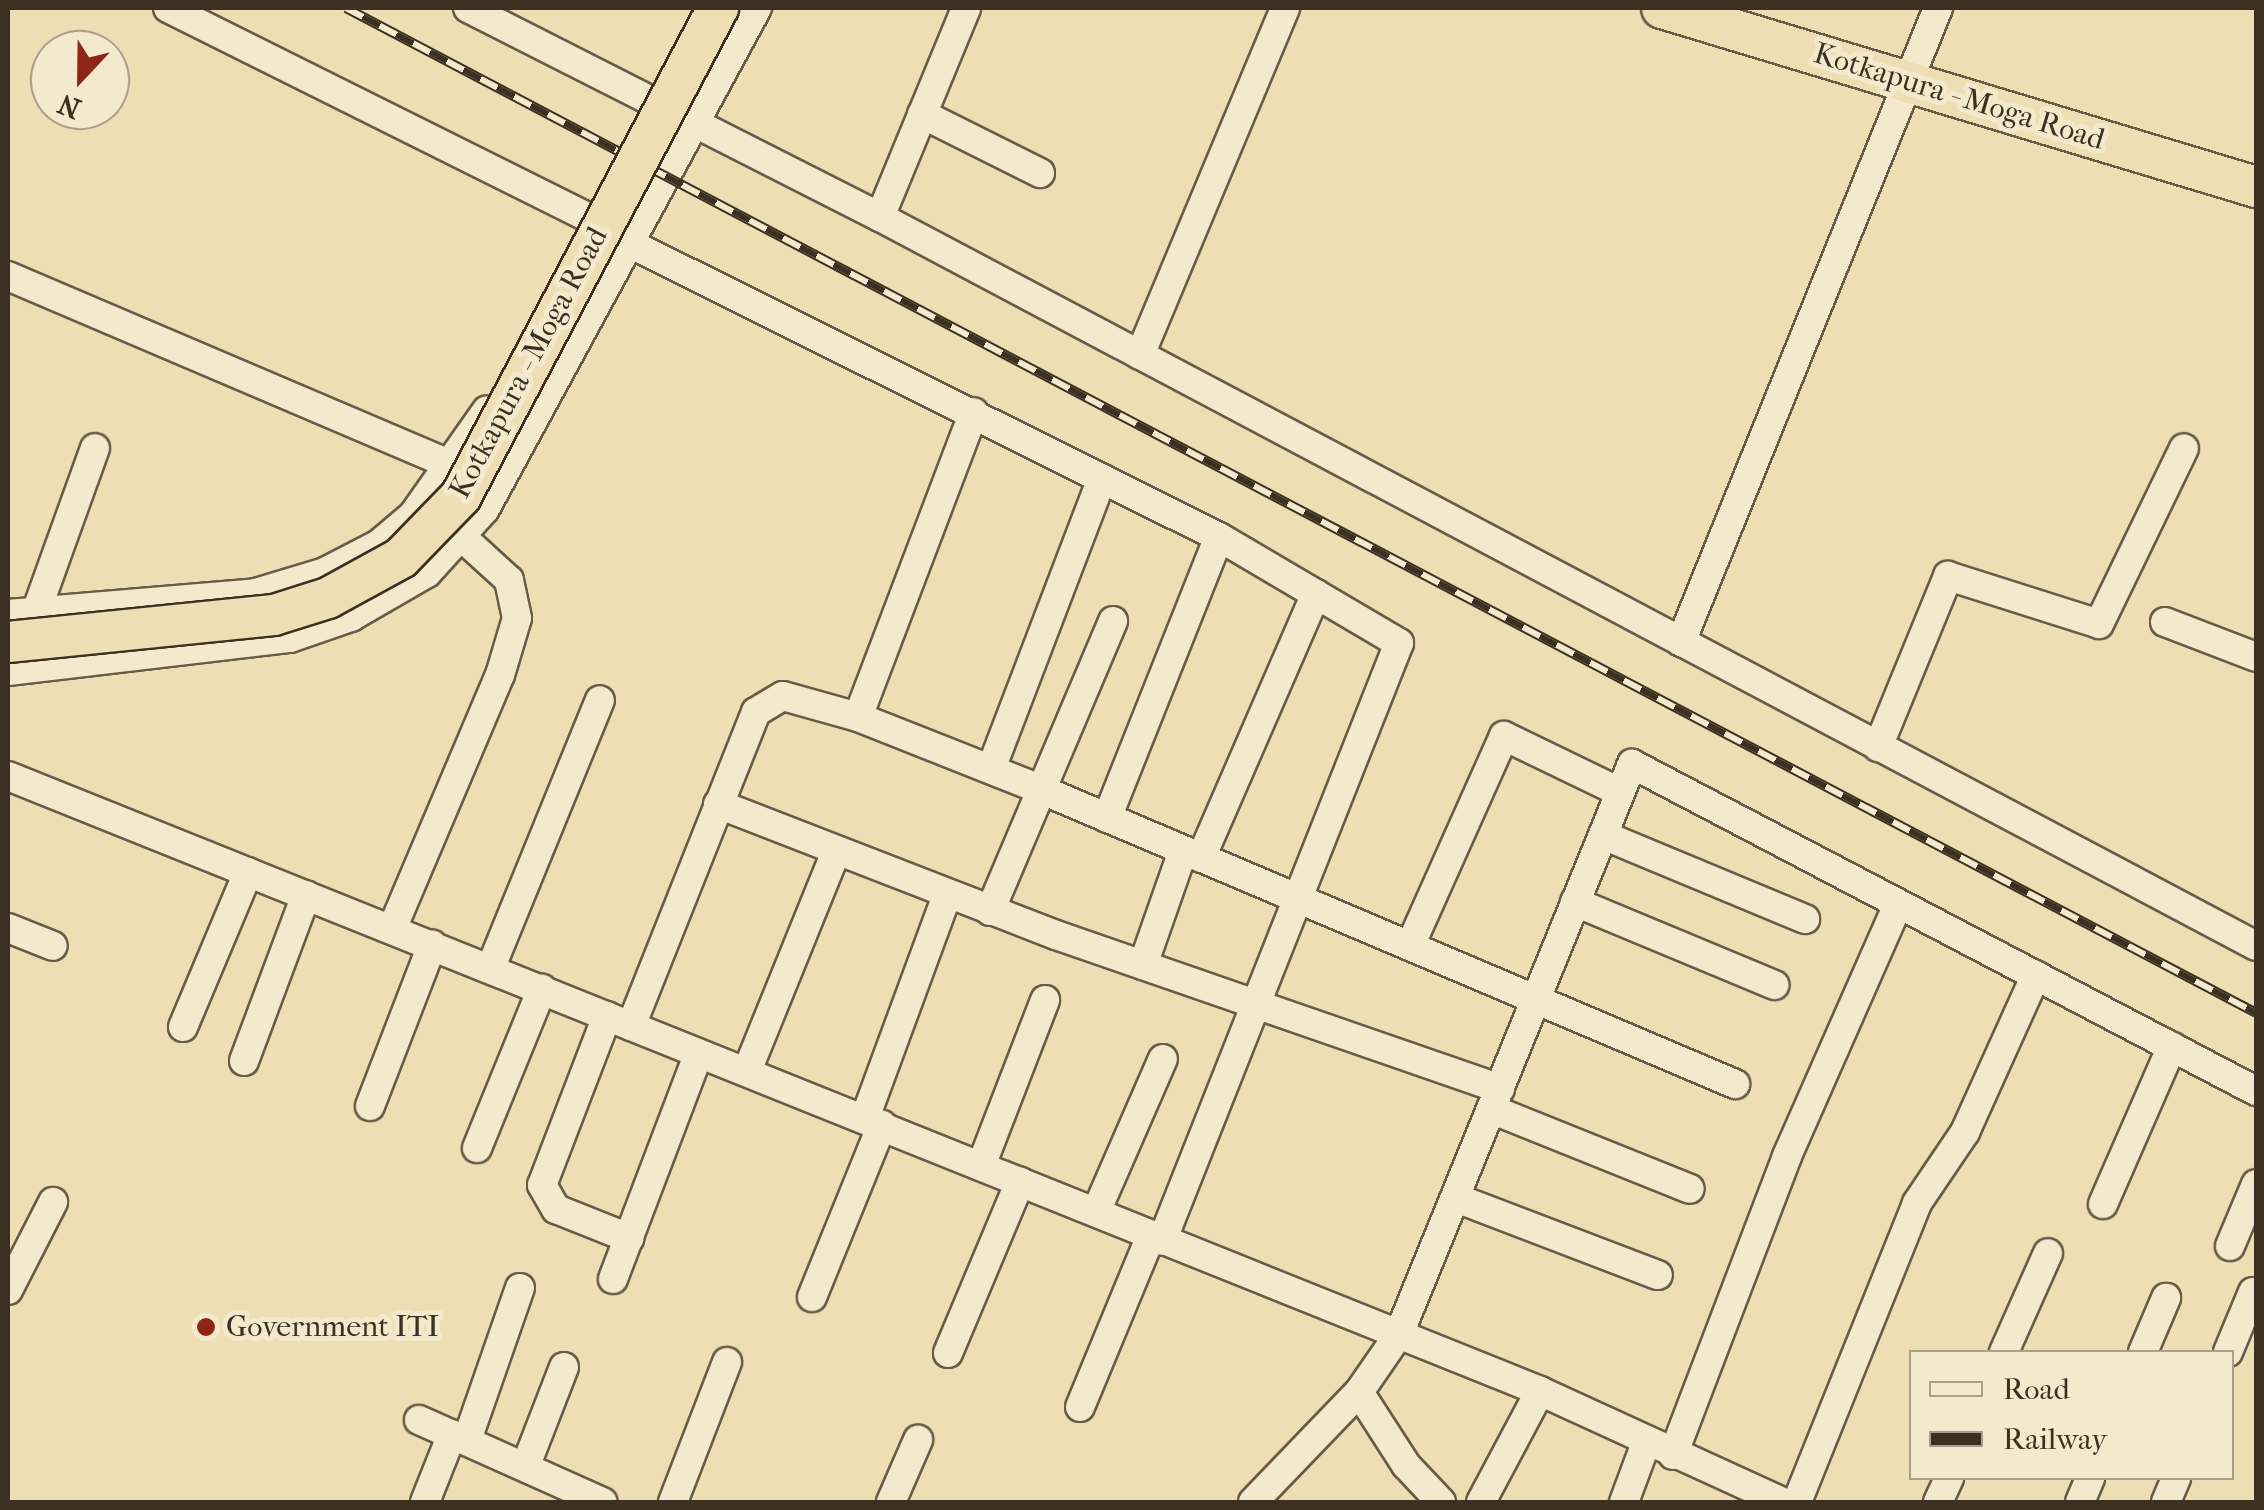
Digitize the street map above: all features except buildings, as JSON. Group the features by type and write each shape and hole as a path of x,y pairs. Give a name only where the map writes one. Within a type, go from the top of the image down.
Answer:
{"highway":[{"name":"Kotkapura - Moga Road","path":"8,642 274,615 328,598 401,558 469,483 718,8"},
{"name":"Kotkapura - Moga Road","path":"1662,8 2256,187"}],"street":[{"path":"168,8 591,220"},
{"path":"468,8 880,218 2256,946"},
{"path":"95,448 22,613 256,592 325,572 379,544 413,515 452,465 591,220 703,8"},
{"path":"8,672 290,638 390,597 464,539 757,8"},
{"path":"880,218 966,8"},
{"path":"1140,355 1284,8"},
{"path":"1681,642 1938,8"},
{"path":"922,114 1040,172"},
{"path":"629,243 1219,537 1389,633 1400,649 1259,1002 1080,1407"},
{"path":"8,276 452,465"},
{"path":"858,716 974,412"},
{"path":"1878,747 1948,576 2099,624 2184,448"},
{"path":"990,770 1102,478"},
{"path":"1107,818 1219,537"},
{"path":"392,929 500,674 517,618 509,580 464,539"},
{"path":"1143,965 1316,594"},
{"path":"990,910 1113,621"},
{"path":"2165,622 2256,657"},
{"path":"628,1238 556,1209 543,1196 756,712 770,698 799,698 858,716 1735,1084"},
{"path":"491,967 600,700"},
{"path":"1410,946 1504,736 1620,792"},
{"path":"1253,1502 1360,1392 1399,1334 1632,764 2256,1091"},
{"path":"8,776 1540,1391 1646,1443 1783,1502"},
{"path":"718,804 948,895 1259,1002 1496,1099 1690,1189"},
{"path":"1603,835 1805,918"},
{"path":"746,1071 836,852"},
{"path":"183,1027 248,872"},
{"path":"812,1298 948,895"},
{"path":"244,1061 306,896"},
{"path":"1574,902 1774,986"},
{"path":"1673,1455 1787,1156 1898,904"},
{"path":"8,928 53,946"},
{"path":"370,1106 432,945"},
{"path":"1797,1502 1917,1204 1965,1132 2036,975"},
{"path":"477,1148 542,989"},
{"path":"981,1166 1045,1000"},
{"path":"2103,1204 2172,1046"},
{"path":"613,1278 698,1055"},
{"path":"1096,1212 1163,1059"},
{"path":"948,1353 1020,1182"},
{"path":"2230,1246 2256,1184"},
{"path":"1456,1198 1658,1275"},
{"path":"8,1290 53,1202"},
{"path":"2005,1350 2048,1253"},
{"path":"425,1502 459,1437 520,1288"},
{"path":"2229,1350 2253,1292"},
{"path":"2144,1350 2166,1298"},
{"path":"673,1502 727,1362"},
{"path":"526,1464 564,1367"},
{"path":"1481,1502 1540,1391"},
{"path":"1360,1392 1406,1465 1441,1502"},
{"path":"419,1420 607,1501"},
{"path":"891,1502 918,1440"},
{"path":"1624,1502 1646,1443"}],"railway":[{"path":"346,8 2256,1013"}],"place":[{"name":"Government ITI","path":"206,1327"}]}
